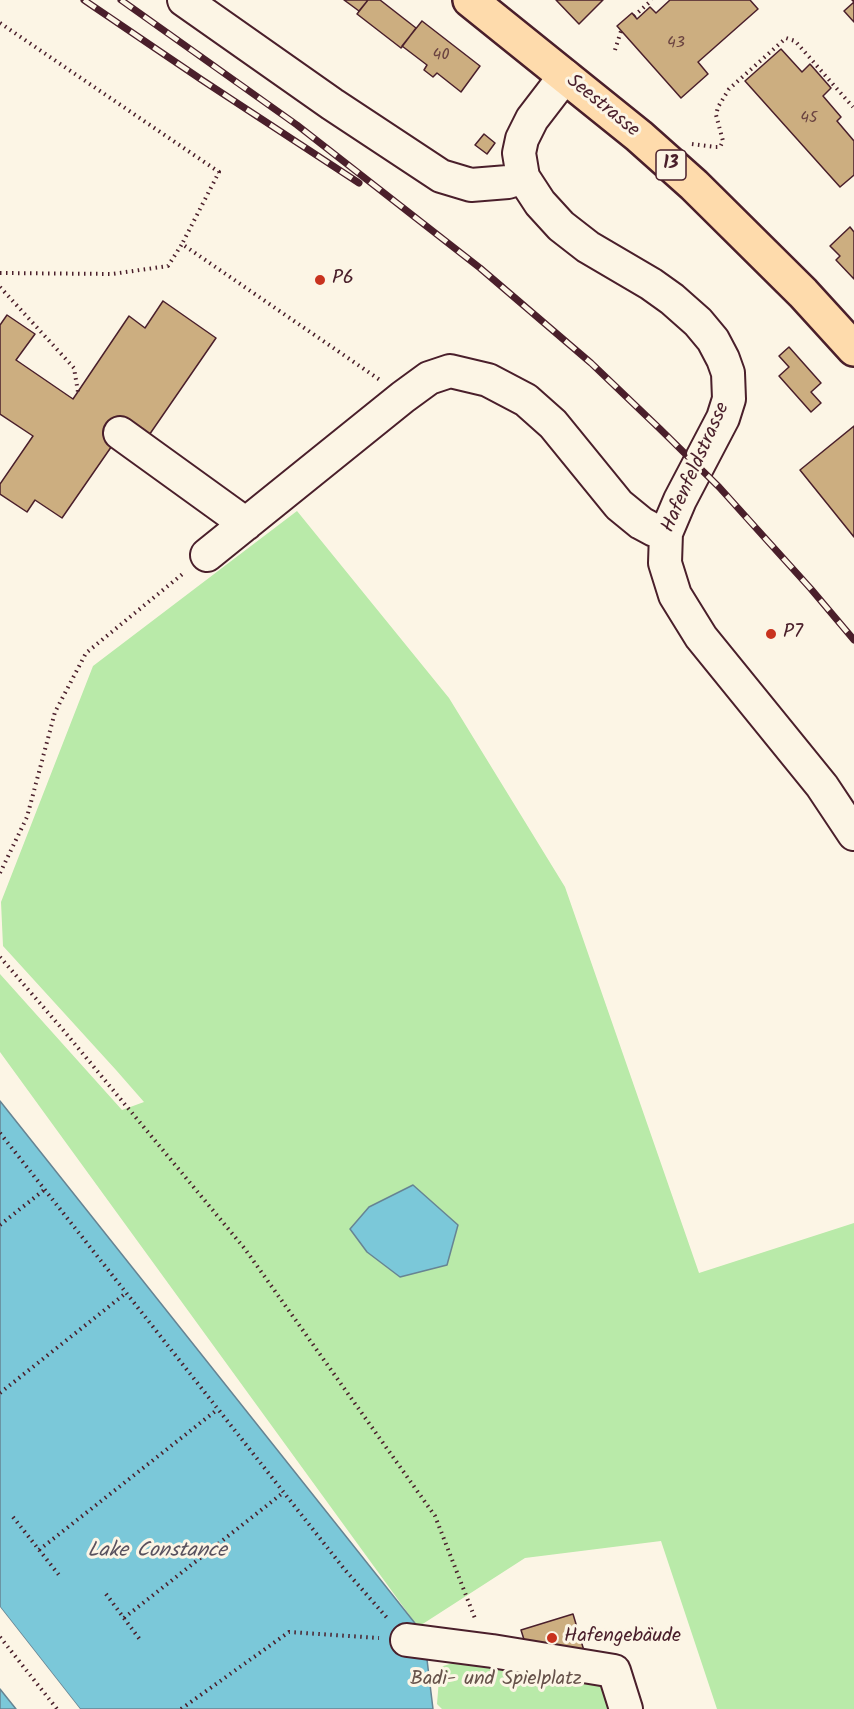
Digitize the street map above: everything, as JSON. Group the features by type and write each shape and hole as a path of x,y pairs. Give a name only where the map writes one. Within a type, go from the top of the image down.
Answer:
{"main road":[{"name":"Seestrasse","path":"481,3 694,185 797,286 854,349"}],"street":[{"path":"184,0 332,104 441,176 471,185 508,182 523,177"},
{"name":"Hafenfeldstrasse","path":"565,76 532,119 522,139 519,153 523,177 540,203 561,225 588,247 651,284 698,321 713,340 728,373 729,399 723,418 680,500 666,533 665,563 675,595 701,636 793,735 822,786 854,834"},
{"path":"207,555 403,397 429,378 450,371 488,380 526,400 553,424 619,505 641,523 666,533"},
{"path":"120,433 246,524"},
{"path":"416,1641 614,1671 626,1709"}],"path":[{"path":"634,16 652,0"},
{"path":"0,23 219,172 182,244 168,266 112,274 0,273"},
{"path":"615,50 621,31"},
{"path":"684,142 720,147 723,141 716,115 718,107 729,89 786,38 795,41 853,106"},
{"path":"182,244 403,397"},
{"path":"0,287 74,368 78,392"},
{"path":"0,873 27,818 56,712 86,653 207,555"},
{"path":"0,957 72,1040 245,1249 428,1506 435,1516 481,1635 492,1651"},
{"path":"0,1133 345,1570 416,1641"},
{"path":"0,1225 44,1190"},
{"path":"0,1393 126,1293"},
{"path":"39,1550 218,1409"},
{"path":"124,1618 284,1491"},
{"path":"13,1517 59,1575"},
{"path":"106,1594 141,1641"},
{"path":"181,1709 289,1632 416,1641"},
{"path":"0,1637 57,1709"}],"green space":[{"path":"297,511 449,698 565,887 699,1273 854,1223 854,1709 717,1709 661,1541 525,1558 418,1627 0,1052 0,974 122,1110 144,1102 3,946 1,902 93,666"},
{"name":"Badi- und Spielplatz","path":"492,1651 614,1671 633,1709 442,1709 437,1704 440,1667"}],"water":[{"name":"Lake Constance","path":"0,1101 418,1627 425,1643 433,1709 80,1709 0,1607"},
{"path":"413,1185 458,1225 447,1265 400,1277 367,1252 350,1229 369,1207"},
{"path":"0,1689 16,1709 0,1709"}],"pier":[{"path":"0,1607 80,1709 76,1709 0,1612"}],"building":[{"path":"344,0 368,0 359,11"},
{"path":"368,0 380,0 416,28 401,48 357,14"},
{"path":"556,0 603,0 579,24"},
{"path":"670,0 750,0 758,9 698,62 708,74 681,98 617,26 632,13 637,19 650,7 656,13"},
{"path":"854,2 854,22 844,11"},
{"path":"422,21 480,66 461,92 437,73 433,77 424,70 427,65 402,46"},
{"path":"781,49 802,72 810,64 831,88 823,96 841,117 837,121 854,141 854,175 840,187 745,81"},
{"path":"484,134 495,143 487,154 475,145"},
{"path":"850,227 854,232 854,279 836,260 840,256 830,246"},
{"path":"163,301 216,338 145,441 125,427 62,518 35,500 27,512 0,494 0,484 33,436 0,414 0,325 7,315 35,334 16,360 73,399 129,316 145,328"},
{"path":"789,347 821,383 811,392 821,403 811,412 779,376 789,367 779,356"},
{"path":"854,426 854,537 800,470"},
{"name":"Hafengebäude","path":"573,1614 585,1654 526,1646 521,1630"}],"railway":[{"path":"84,0 359,183"},
{"path":"121,0 297,125 480,268 591,363 719,487 854,640"}],"place":[{"name":"P6","path":"320,280"},
{"name":"P7","path":"771,634"},
{"name":"Hafengebäude","path":"552,1638"}]}
